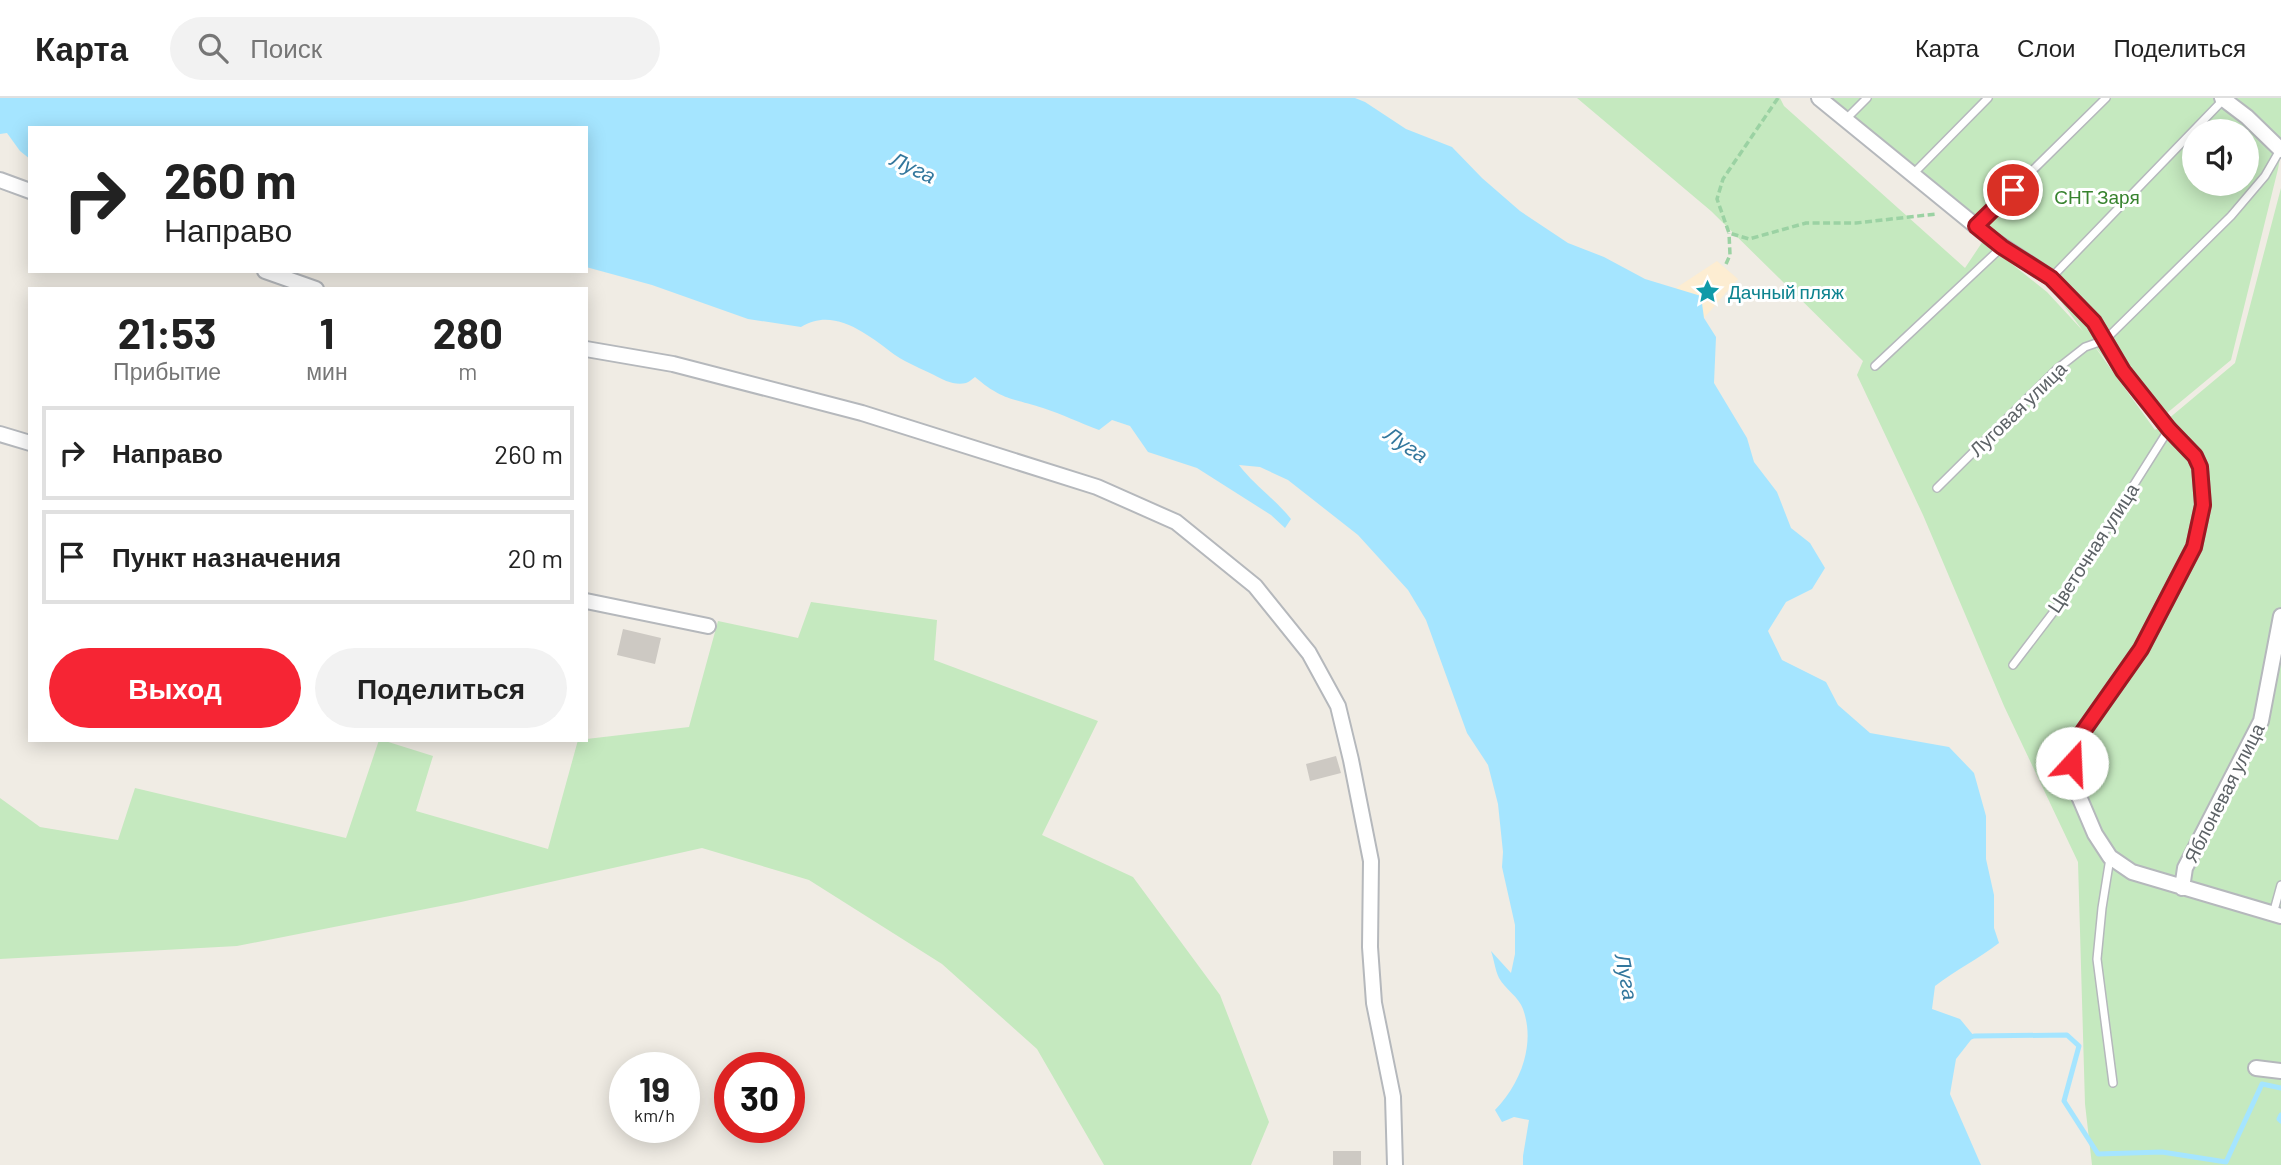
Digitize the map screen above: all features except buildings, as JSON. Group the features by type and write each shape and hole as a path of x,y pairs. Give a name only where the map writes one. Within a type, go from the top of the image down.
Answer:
{"street":[{"path":"1819,98 2002,247 2051,278 2094,322 2123,371 2169,429 2195,456 2200,467 2203,505 2194,547 2141,649 2077,740 2072,763 2072,780 2095,834 2110,857 2132,872 2277,915"},
{"path":"2223,99 2247,117 2281,150"},
{"path":"0,180 28,190"},
{"path":"271,273 310,287"},
{"path":"588,349 673,364 862,413 1097,487 1176,522 1255,586 1309,653 1338,706 1348,747 1371,861 1370,947 1374,1003 1393,1097 1395,1165"},
{"path":"0,434 28,442"},
{"path":"588,601 708,626"},
{"name":"Яблоневая улица","path":"2182,888 2185,868 2261,721 2281,616"},
{"path":"2256,1068 2281,1070"}],"lane":[{"path":"1846,119 1867,98"},
{"path":"1913,174 1988,98"},
{"path":"1976,226 2106,98"},
{"path":"2051,278 2223,99"},
{"name":"Луговая улица","path":"1937,488 2057,369 2085,346 2105,340 2231,216 2265,176 2281,150"},
{"path":"1875,366 2002,247"},
{"name":"Цветочная улица","path":"2013,665 2055,610 2169,429"},
{"path":"2110,857 2098,959 2113,1083"},
{"path":"2277,915 2281,885"}],"path":[{"path":"1726,264 1730,255 1729,233 1717,199 1723,179 1778,98"},
{"path":"1729,233 1749,239 1806,223 1856,223 1958,212"}],"green space":[{"name":"СНТ Заря","path":"1577,98 1780,98 1784,106 1965,268 1983,241 2047,292 2083,331 2050,287 1827,98 2281,98 2281,152 2278,169 2231,360 2155,423 2090,340 2155,430 2235,363 2281,188 2281,1165 2092,1165 2085,1104 2078,862 2004,706 1923,515 1857,375 1863,361 1711,211"},
{"path":"811,602 937,620 934,660 1098,721 1042,835 1133,877 1220,995 1269,1122 1251,1165 1104,1165 1037,1049 942,964 809,880 702,848 461,902 237,946 0,959 0,798 40,827 118,840 135,788 346,838 378,742 388,742 433,756 416,811 548,849 577,742 689,727 718,621 798,638"}],"sand":[{"name":"Дачный пляж","path":"1717,261 1738,279 1704,318 1676,288"}],"water":[{"name":"Луга","path":"0,98 1355,98 1406,129 1452,147 1520,211 1568,243 1604,257 1645,279 1701,296 1704,318 1716,337 1714,383 1747,438 1754,462 1777,492 1791,528 1810,543 1825,568 1812,589 1786,602 1768,631 1782,660 1826,682 1838,705 1870,733 1949,747 1974,773 1986,816 1986,859 1994,895 1994,928 1999,943 1935,986 1932,1009 1960,1019 1974,1036 1956,1059 1950,1094 1981,1165 1523,1165 1529,1120 1514,1117 1502,1122 1495,1110 1518,1076 1528,1036 1523,1009 1499,978 1491,951 1511,973 1515,954 1515,925 1502,867 1498,804 1488,765 1467,733 1426,620 1408,590 1358,535 1288,480 1260,467 1239,465 1291,519 1285,528 1271,515 1197,468 1148,452 1130,426 1112,420 1099,430 1050,410 1007,397 975,377 966,383 949,382 904,361 863,332 839,322 814,321 801,327 748,319 652,285 588,268 588,126 28,126 28,157 7,133 0,134"}],"waterway":[{"path":"1968,1038 2067,1035 2079,1046 2064,1101 2098,1154 2162,1152 2226,1162 2262,1084 2281,1088"},
{"path":"2281,1115 2281,1121"}],"place":[{"name":"Дачный пляж","path":"1708,292"}],"route":[{"path":"2013,190 1976,226 2002,247 2051,278 2094,322 2123,371 2169,429 2195,456 2200,467 2203,505 2194,547 2141,649 2077,740 2072,763"}]}
